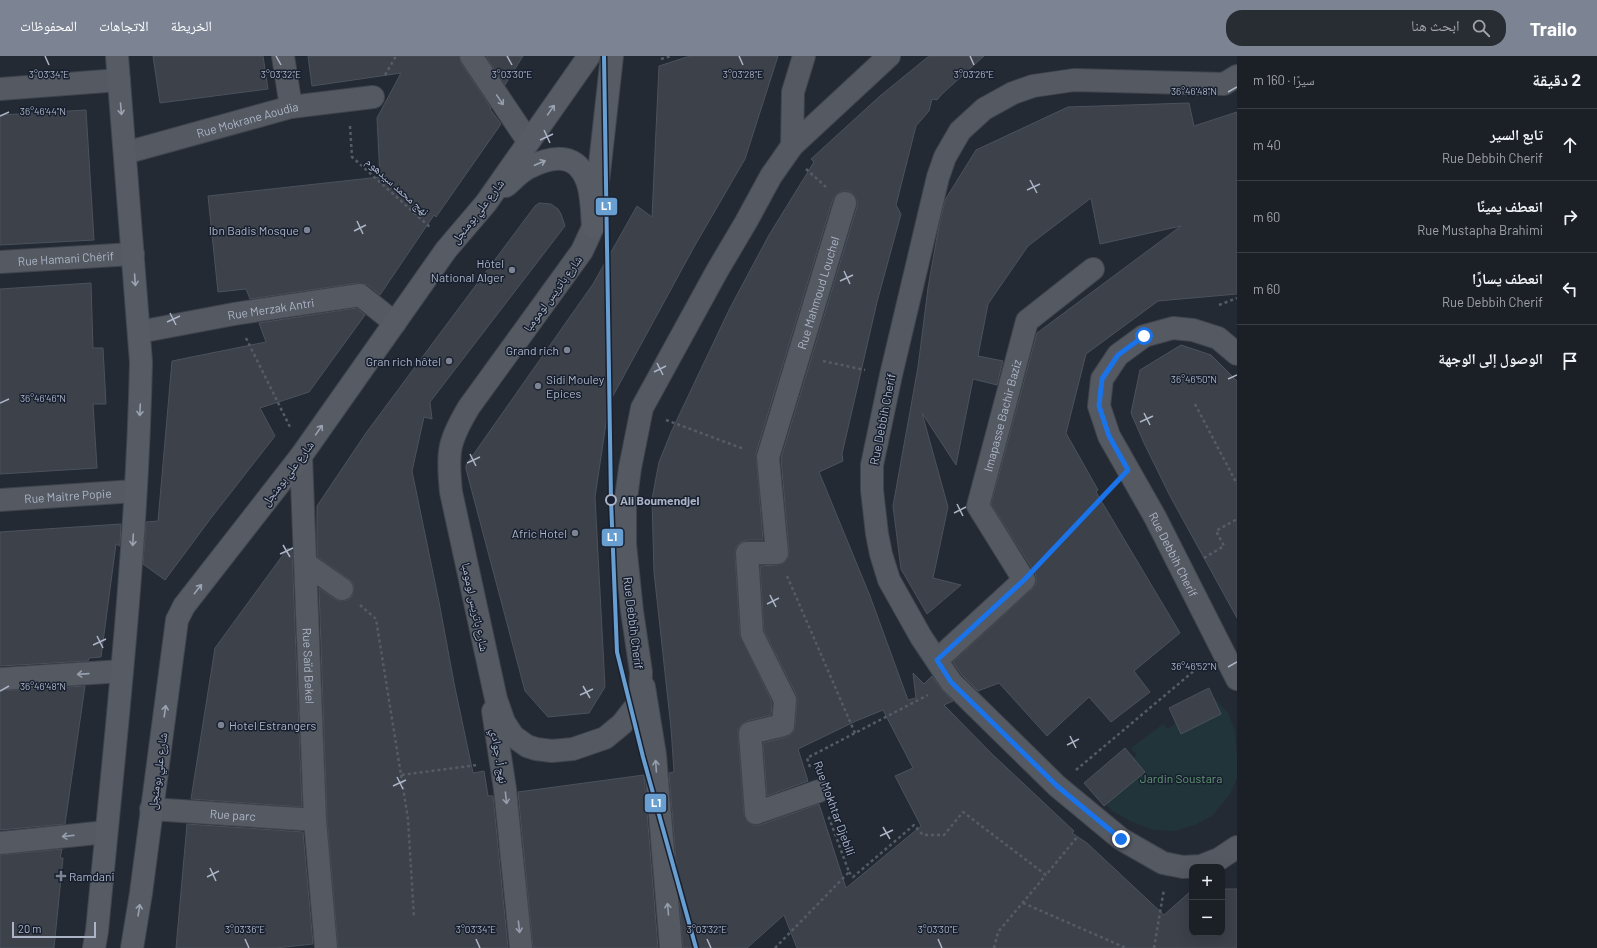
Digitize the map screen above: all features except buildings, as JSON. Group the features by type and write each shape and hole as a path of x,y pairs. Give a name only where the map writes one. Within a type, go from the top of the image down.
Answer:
{"main road":[{"path":"94,948 97,931 131,567 142,362 117,56"},
{"name":"شارع علي بومنجل","path":"132,948 141,893 177,620 184,606 301,456 446,250 486,203 589,56"},
{"path":"593,227 612,56"},
{"name":"شارع باتريس لومومبا","path":"486,203 527,168 550,159 558,158 568,160 575,163 586,177 589,186 593,227"}],"street":[{"path":"283,56 291,107"},
{"path":"471,56 528,142"},
{"path":"792,146 793,92 804,56"},
{"name":"Rue Debbih Cherif","path":"504,722 513,736 526,746 552,751 573,749 605,738 622,724 640,701 641,672 632,611 625,544 625,506 630,468 642,408 717,271 746,222 770,176 792,146 889,56"},
{"name":"Rue Debbih Cherif","path":"1189,867 1182,867 1163,863 1121,839 1057,786 951,682 912,623 890,580 881,554 877,534 872,490 872,465 891,375 938,177 945,157 960,132 984,108 1013,93 1033,86 1074,80 1224,84 1237,76"},
{"path":"0,89 119,80"},
{"name":"Rue Mokrane Aoudia","path":"125,153 291,107 373,97"},
{"name":"Rue Mahmoud Louchel","path":"768,458 845,203"},
{"name":"شارع باتريس لومومبا","path":"504,722 493,688 451,492 448,464 452,440 458,425 469,407 582,252 593,227"},
{"name":"Rue Hamani Chérif","path":"0,262 133,254"},
{"name":"Imapasse Bachir Baziz","path":"1024,580 978,506 1028,321 1093,269"},
{"name":"Rue Merzak Antri","path":"139,332 234,314 360,295 395,323"},
{"name":"Rue Debbih Cherif","path":"1237,354 1218,338 1193,330 1173,328 1144,336 1118,355 1102,379 1099,406 1109,436 1155,518 1237,679"},
{"name":"Rue Saïd Bekel","path":"301,456 315,820 326,948"},
{"path":"768,458 778,553 747,553 752,634 785,700 783,725 750,733 756,813 819,791"},
{"name":"Rue Maitre Popie","path":"0,500 135,491"},
{"path":"306,564 342,589"},
{"name":"نهج أ. جوادي","path":"467,566 505,789 521,948"},
{"path":"937,660 1024,580"},
{"path":"0,679 122,671"},
{"path":"641,672 655,755 671,948"},
{"name":"Rue parc","path":"151,809 315,820"},
{"path":"0,843 106,832"},
{"name":"Rue Debbih Cherif","path":"1206,864 1237,848"},
{"path":"1211,864 1237,859"}],"path":[{"path":"661,59 671,56"},
{"name":"نهج محمد سيدهوم","path":"349,100 352,157 432,229"},
{"path":"792,146 805,169 845,203"},
{"path":"1219,305 1237,298"},
{"path":"234,314 292,431"},
{"path":"799,356 891,375"},
{"path":"1195,404 1237,484"},
{"path":"642,408 664,420 768,458"},
{"path":"1024,580 1128,470"},
{"path":"1224,546 1216,530 1237,519"},
{"path":"778,553 855,733"},
{"path":"342,589 376,619 408,819 414,918"},
{"path":"1057,786 1222,648"},
{"name":"Rue Mokhtar Djebili","path":"775,948 849,872 807,758 951,682"},
{"path":"401,775 501,762"},
{"path":"849,872 854,877 914,825 923,835 944,835 963,812 1046,875"},
{"path":"994,948 998,932 1094,816"},
{"path":"1154,948 1168,864"},
{"path":"1023,903 1126,948"}],"green space":[{"name":"Jardin Soustara","path":"1212,696 1228,713 1235,731 1237,778 1230,794 1212,816 1195,825 1175,831 1153,830 1130,821 1111,810 1094,791 1137,755 1131,748 1163,724 1168,729"}],"transit line":[{"name":"L1","path":"604,56 611,500 617,652 643,757 696,948"}],"place":[{"name":"Ibn Badis Mosque","path":"307,230"},
{"name":"Hôtel National Alger","path":"512,270"},
{"name":"Grand rich","path":"567,350"},
{"name":"Gran rich hôtel","path":"449,361"},
{"name":"Sidi Mouley Epices","path":"538,386"},
{"name":"Ali Boumendjel","path":"611,500"},
{"name":"Afric Hotel","path":"575,533"},
{"name":"Hotel Estrangers","path":"221,725"},
{"name":"Ramdani","path":"61,876"}],"route":[{"path":"1121,839 1057,786 951,682 937,660 1024,580 1128,470 1109,436 1099,406 1102,379 1118,355 1144,336"}]}
